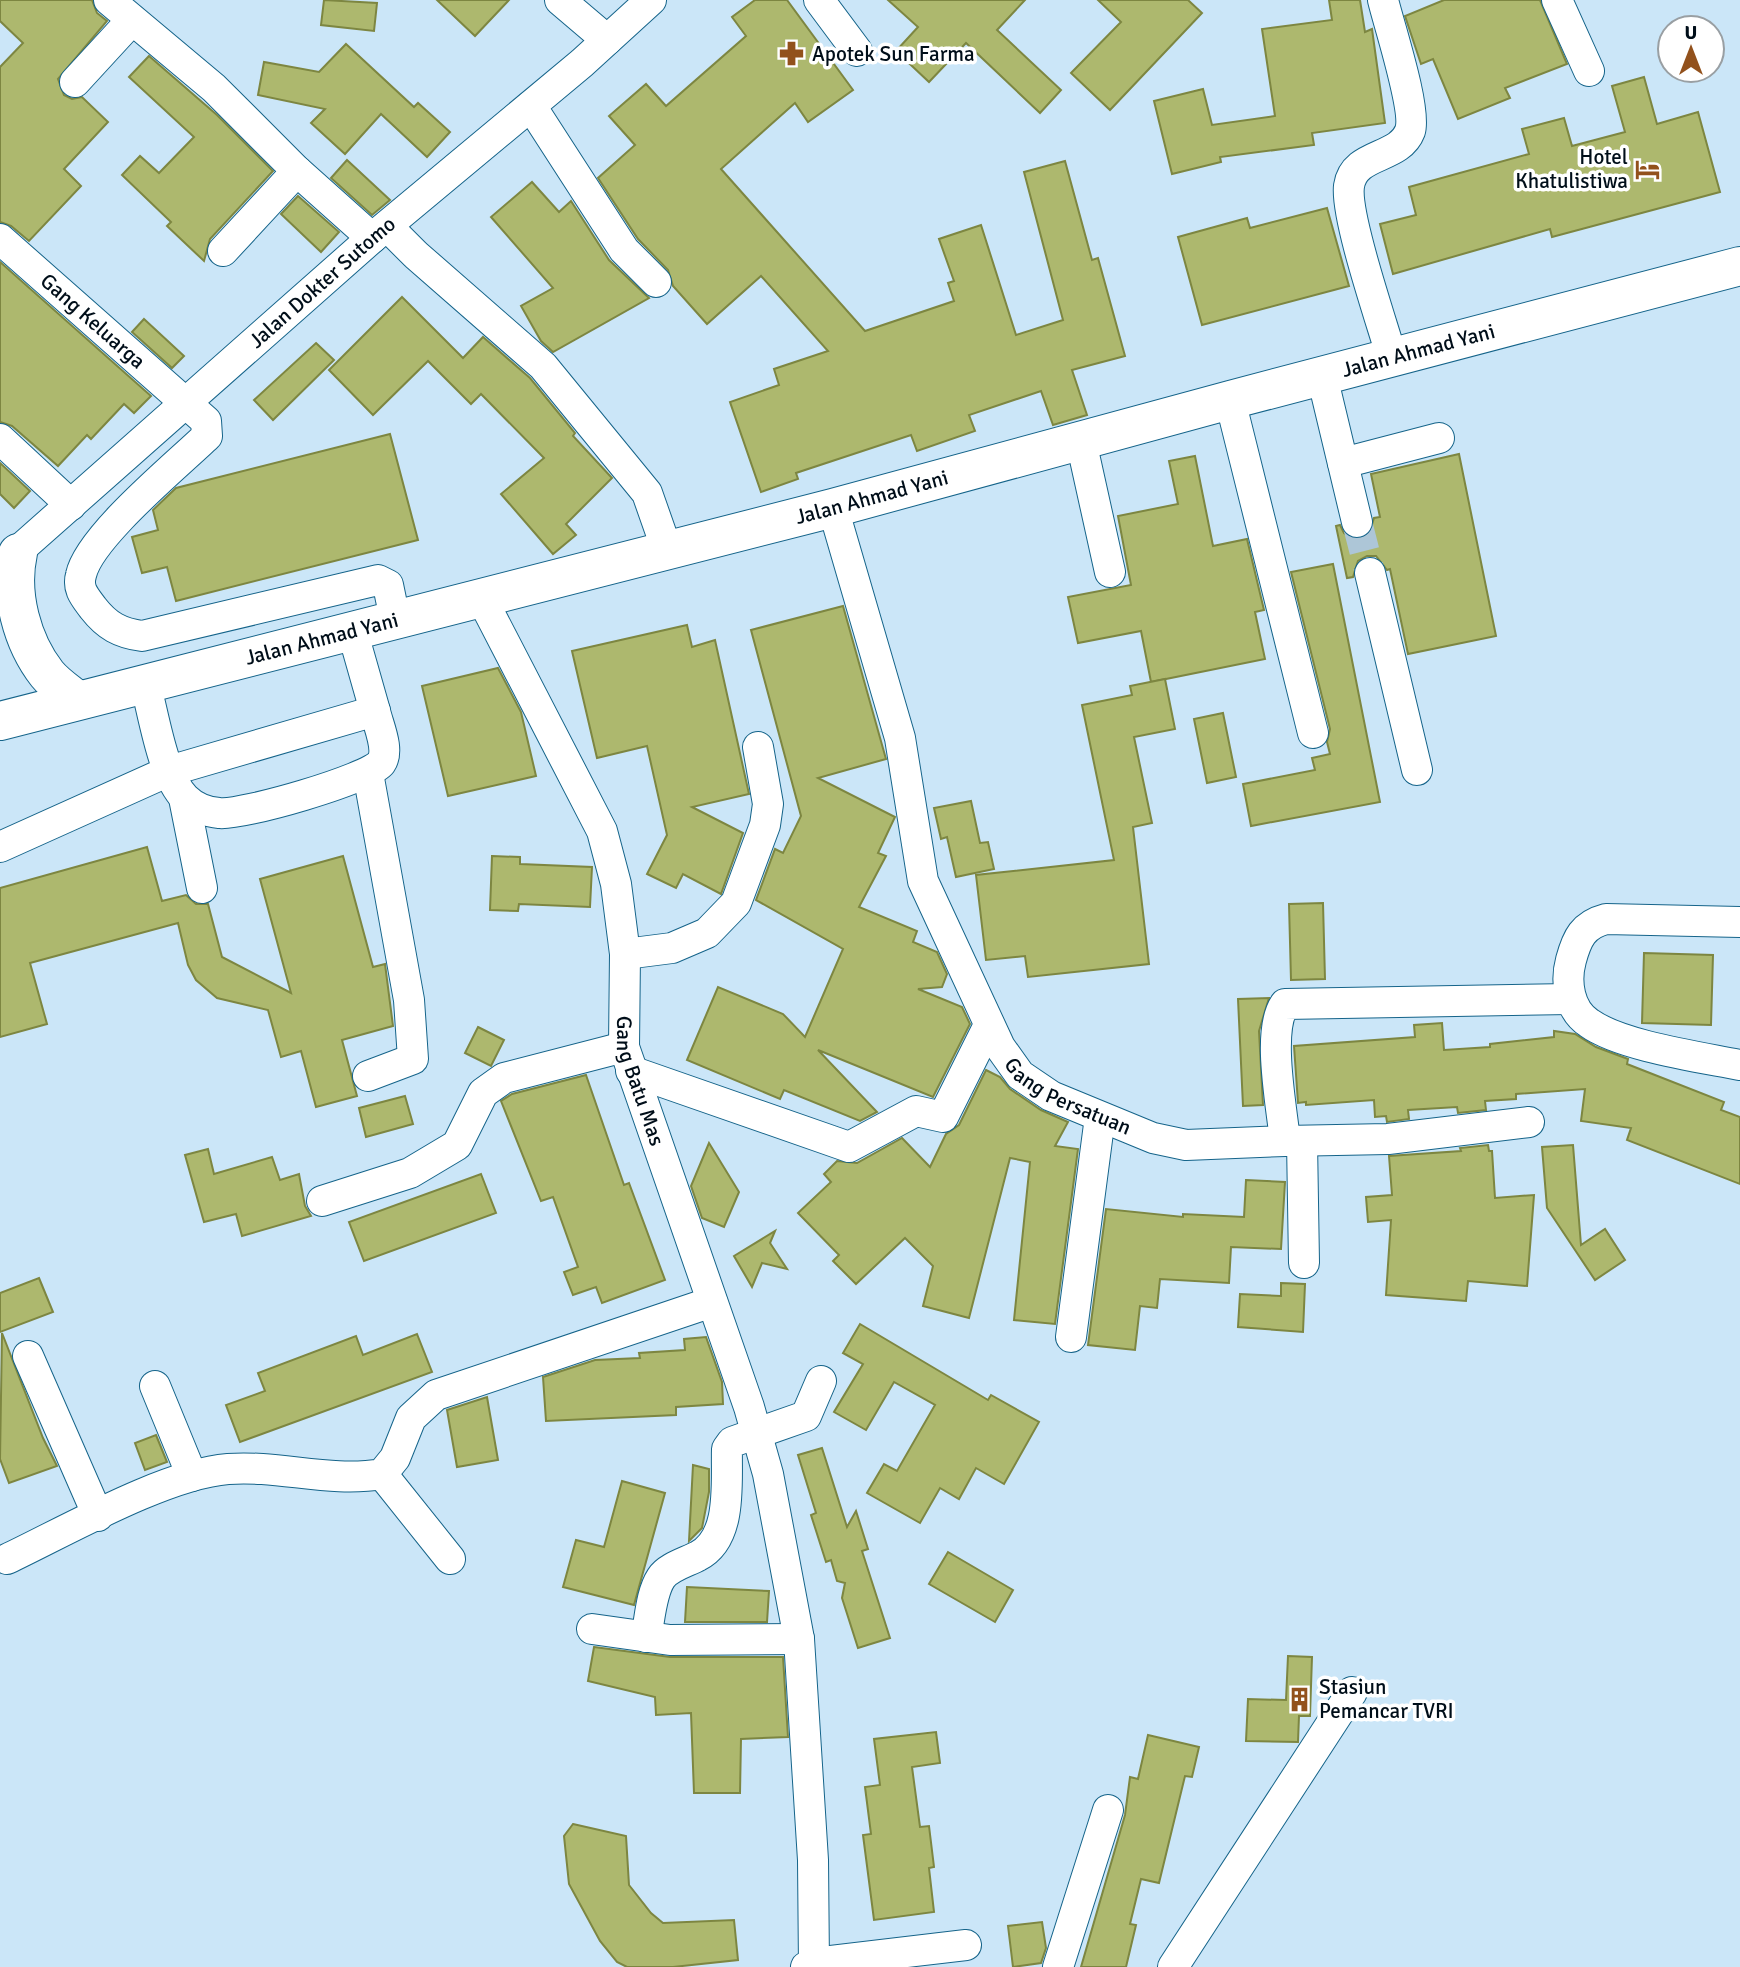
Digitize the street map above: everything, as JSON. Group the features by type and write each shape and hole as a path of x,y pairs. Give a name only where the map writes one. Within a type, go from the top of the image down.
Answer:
{"main road":[{"name":"Jalan Ahmad Yani","path":"0,721 834,509 1230,400 1740,267"},
{"path":"7,558 32,649 48,676 77,700"}],"street":[{"path":"109,0 214,88 297,171 416,256 543,366 647,493 667,551"},
{"path":"560,0 607,40"},
{"name":"Jalan Dokter Sutomo","path":"7,558 71,505 380,232 531,106 651,0"},
{"path":"819,0 857,51"},
{"path":"1383,0 1412,122 1402,143 1359,165 1349,186 1356,228 1392,358"},
{"path":"1557,0 1589,71"},
{"path":"75,82 132,20"},
{"path":"531,106 624,250 656,282"},
{"path":"223,251 297,171"},
{"name":"Gang Keluarga","path":"0,239 206,421 207,436 96,544 81,573 80,590 105,624 125,634 142,636 378,580 388,585 395,619"},
{"path":"1322,376 1357,522"},
{"path":"1230,400 1313,733"},
{"path":"1343,463 1439,438"},
{"path":"0,439 71,505"},
{"path":"1081,441 1110,572"},
{"name":"Gang Persatuan","path":"834,509 900,738 923,881 989,1025 1020,1075 1051,1096 1100,1117 1153,1138 1185,1145 1388,1139 1529,1122"},
{"path":"1370,573 1417,770"},
{"name":"Gang Batu Mas","path":"481,597 602,831 616,884 625,954 627,1059 758,1433 789,1575 799,1639 813,1860 811,1966"},
{"path":"184,798 200,809 221,814 270,806 368,773 382,762 385,750 352,630"},
{"path":"145,683 169,771 184,798 202,888"},
{"path":"0,846 169,771 375,711"},
{"path":"625,954 672,948 707,933 736,903 765,824 768,804 758,747"},
{"path":"368,773 409,1000 413,1059 368,1076"},
{"path":"1740,922 1606,919 1590,923 1576,941 1569,968 1570,999 1588,1023 1627,1039 1740,1065"},
{"path":"1304,1263 1294,1141 1278,1065 1277,1020 1285,1004 1570,999"},
{"path":"322,1201 410,1173 457,1145 483,1093 504,1079 627,1059 780,1124 849,1147 916,1111 943,1117 989,1025"},
{"path":"1071,1337 1100,1117"},
{"path":"7,1559 192,1476 229,1469 356,1479 382,1474 395,1458 411,1418 436,1395 712,1302"},
{"path":"28,1356 99,1516"},
{"path":"646,1637 659,1581 665,1572 702,1554 718,1530 726,1494 727,1449 732,1442 806,1416 821,1381"},
{"path":"155,1386 192,1476"},
{"path":"382,1474 450,1559"},
{"path":"592,1629 670,1640 799,1639"},
{"path":"1173,1967 1352,1692"},
{"path":"1058,1967 1108,1810"},
{"path":"811,1966 966,1945"}],"building":[{"path":"0,0 92,0 97,13 107,21 58,79 64,95 72,99 82,97 108,122 64,169 81,186 29,241 11,226 0,222 0,67 23,43 0,21"},
{"path":"324,0 377,3 374,31 321,25"},
{"path":"437,0 509,0 475,36"},
{"path":"755,0 787,0 853,90 808,122 795,103 721,169 865,331 954,301 948,283 954,281 939,239 981,225 1016,335 1063,320 1024,172 1065,161 1092,260 1098,258 1125,356 1072,370 1087,415 1053,425 1041,391 969,415 975,431 917,451 911,435 796,473 798,479 761,492 730,402 779,385 774,369 828,351 761,276 707,324 673,286 668,270 638,239 598,178 635,145 609,116 646,84 666,106 746,36 732,17"},
{"path":"888,0 1025,0 997,30 1061,90 1040,113 966,43 929,82 896,51 918,27"},
{"path":"1098,0 1188,0 1202,13 1110,110 1071,73 1121,22"},
{"path":"1329,0 1360,0 1365,32 1372,29 1385,123 1312,133 1314,145 1220,157 1221,162 1172,174 1154,101 1203,89 1212,125 1275,116 1262,29 1332,20"},
{"path":"1444,0 1540,0 1567,64 1505,88 1510,98 1458,119 1433,59 1421,64 1405,16"},
{"path":"346,44 414,107 418,103 450,132 427,157 381,114 345,154 311,123 325,109 258,95 264,62 319,72"},
{"path":"149,56 217,115 273,171 210,239 204,261 167,226 171,222 122,175 140,156 159,173 194,137 129,77"},
{"path":"1644,77 1657,124 1698,112 1720,192 1552,237 1550,229 1393,274 1380,224 1416,215 1409,187 1529,154 1522,129 1564,118 1572,146 1625,132 1612,86"},
{"path":"347,160 390,200 372,215 331,178"},
{"path":"532,182 559,212 571,201 609,260 649,298 553,352 541,341 521,306 553,288 491,217"},
{"path":"298,196 339,232 321,252 281,214"},
{"path":"1327,208 1349,286 1202,325 1178,237 1247,218 1250,228"},
{"path":"0,262 151,396 134,413 124,404 91,439 87,435 58,466 12,426 0,422"},
{"path":"402,297 463,358 483,337 530,378 575,433 573,436 612,478 566,524 576,535 553,554 501,494 544,458 481,394 471,404 428,361 373,415 329,370"},
{"path":"144,319 184,356 172,368 132,332"},
{"path":"316,343 334,360 273,420 254,400"},
{"path":"390,434 418,540 176,601 167,567 142,573 132,537 158,530 153,510 176,488"},
{"path":"1459,454 1496,636 1408,654 1390,569 1387,570 1376,556 1367,556 1358,561 1353,577 1347,578 1336,526 1340,525 1344,533 1353,539 1369,534 1374,518 1380,517 1371,474"},
{"path":"1195,456 1213,546 1247,539 1264,610 1255,612 1265,659 1151,682 1141,631 1078,643 1068,597 1131,585 1118,516 1178,504 1169,461"},
{"path":"0,463 30,491 14,508 0,494"},
{"path":"1333,564 1380,802 1251,826 1243,784 1315,770 1312,758 1330,754 1327,742 1330,729 1291,572"},
{"path":"843,606 886,759 818,778 895,817 878,853 886,856 859,907 917,931 913,942 937,952 947,974 942,987 918,989 962,1007 970,1024 933,1097 818,1050 877,1112 860,1121 784,1090 780,1099 687,1060 718,987 783,1014 805,1037 843,949 756,900 775,849 783,853 801,816 751,630"},
{"path":"687,625 692,647 715,640 749,794 692,807 743,833 721,894 683,874 676,888 647,874 667,835 647,746 597,758 572,651"},
{"path":"498,668 521,712 536,776 448,796 422,686"},
{"path":"1165,679 1175,729 1134,737 1152,823 1133,827 1149,964 1028,977 1025,956 986,960 976,875 1114,860 1082,705 1132,695 1130,686"},
{"path":"1223,713 1236,777 1207,783 1194,719"},
{"path":"971,801 980,843 988,842 994,869 956,877 947,837 941,839 934,808"},
{"path":"147,847 162,901 186,895 196,904 208,904 222,957 291,993 260,879 343,856 373,967 385,964 393,1026 342,1040 357,1096 316,1107 301,1051 281,1057 268,1010 217,998 196,980 188,965 178,923 30,963 47,1024 0,1037 0,888"},
{"path":"492,856 520,857 520,864 592,867 590,907 519,904 518,911 490,910"},
{"path":"1323,903 1325,979 1291,980 1289,904"},
{"path":"1644,953 1713,955 1711,1025 1642,1023"},
{"path":"1269,998 1259,1031 1263,1105 1243,1106 1238,999"},
{"path":"1442,1023 1444,1050 1490,1047 1490,1044 1554,1037 1554,1031 1575,1034 1596,1047 1628,1059 1627,1064 1724,1102 1721,1110 1740,1117 1740,1184 1627,1140 1631,1128 1581,1121 1585,1089 1516,1094 1516,1099 1485,1101 1486,1110 1458,1113 1457,1107 1408,1110 1409,1119 1387,1122 1386,1116 1375,1117 1374,1100 1306,1105 1306,1102 1298,1103 1294,1046 1415,1037 1414,1025"},
{"path":"478,1027 504,1040 491,1066 465,1053"},
{"path":"986,1070 1000,1077 1010,1089 1041,1110 1068,1122 1055,1146 1078,1149 1055,1324 1014,1320 1030,1162 1010,1158 969,1318 923,1306 933,1266 905,1238 856,1284 833,1261 839,1255 798,1213 831,1182 824,1174 837,1161 857,1163 902,1138 930,1167 946,1134 959,1125"},
{"path":"586,1075 624,1185 629,1183 665,1280 602,1303 596,1287 573,1295 564,1272 578,1267 553,1197 541,1201 501,1101 512,1094"},
{"path":"405,1096 413,1124 366,1137 359,1108"},
{"path":"709,1143 739,1192 724,1227 702,1218 691,1186"},
{"path":"1488,1145 1489,1151 1492,1151 1495,1198 1534,1195 1527,1286 1468,1281 1466,1301 1386,1295 1391,1220 1368,1222 1366,1197 1392,1195 1389,1156 1461,1151 1460,1148"},
{"path":"1573,1145 1581,1245 1605,1229 1625,1260 1595,1280 1547,1208 1542,1147"},
{"path":"208,1149 214,1174 272,1157 280,1180 299,1174 305,1206 311,1216 242,1236 236,1214 204,1222 185,1155"},
{"path":"481,1174 496,1213 364,1261 349,1222"},
{"path":"1246,1180 1285,1182 1281,1249 1231,1247 1229,1283 1160,1279 1157,1308 1140,1306 1135,1350 1088,1345 1106,1209 1183,1217 1183,1214 1244,1217"},
{"path":"775,1231 770,1243 787,1269 762,1263 752,1287 734,1256"},
{"path":"39,1278 53,1312 0,1332 0,1293"},
{"path":"1281,1283 1305,1284 1303,1332 1238,1327 1240,1294 1281,1296"},
{"path":"860,1324 988,1400 991,1395 1039,1422 1004,1484 976,1468 959,1499 940,1488 920,1523 867,1493 884,1464 897,1471 935,1405 894,1382 866,1430 834,1412 863,1364 843,1353"},
{"path":"2,1333 43,1438 57,1466 9,1483 0,1459"},
{"path":"417,1334 432,1372 240,1442 226,1405 265,1391 258,1373 356,1336 363,1355"},
{"path":"706,1337 722,1382 723,1404 676,1407 676,1415 546,1421 543,1377 595,1360 640,1358 639,1353 685,1350 684,1339"},
{"path":"487,1397 498,1460 457,1467 447,1410"},
{"path":"156,1435 167,1462 145,1470 135,1443"},
{"path":"822,1448 847,1527 856,1511 868,1549 862,1551 890,1638 858,1648 842,1598 845,1583 837,1581 831,1560 826,1562 811,1515 816,1513 798,1455"},
{"path":"693,1465 709,1469 709,1492 702,1528 689,1541"},
{"path":"622,1481 665,1493 634,1605 563,1587 576,1540 604,1547"},
{"path":"948,1552 1013,1590 995,1622 929,1584"},
{"path":"687,1587 769,1591 767,1622 685,1622"},
{"path":"594,1647 670,1657 783,1657 788,1737 741,1739 740,1793 694,1793 691,1713 656,1715 655,1697 588,1681"},
{"name":"Stasiun Pemancar TVRI","path":"1288,1656 1312,1657 1310,1716 1299,1716 1298,1742 1246,1741 1248,1699 1286,1700"},
{"path":"936,1732 940,1763 912,1767 920,1827 929,1826 934,1867 929,1868 934,1912 874,1920 863,1835 871,1834 865,1787 880,1785 874,1739"},
{"path":"1148,1735 1199,1747 1192,1777 1185,1776 1159,1883 1141,1879 1130,1924 1136,1925 1126,1967 1081,1967 1125,1815 1130,1777 1138,1779"},
{"path":"573,1824 626,1836 629,1885 651,1913 663,1923 734,1920 738,1960 673,1967 627,1967 617,1962 600,1941 569,1884 564,1836"},
{"path":"1042,1922 1046,1948 1041,1963 1013,1967 1008,1926"}],"tunnel":[{"path":"1357,522 1370,573"}],"place":[{"name":"Apotek Sun Farma","path":"792,54"},
{"name":"Hotel Khatulistiwa","path":"1648,169"},
{"name":"Stasiun Pemancar TVRI","path":"1299,1699"}]}
